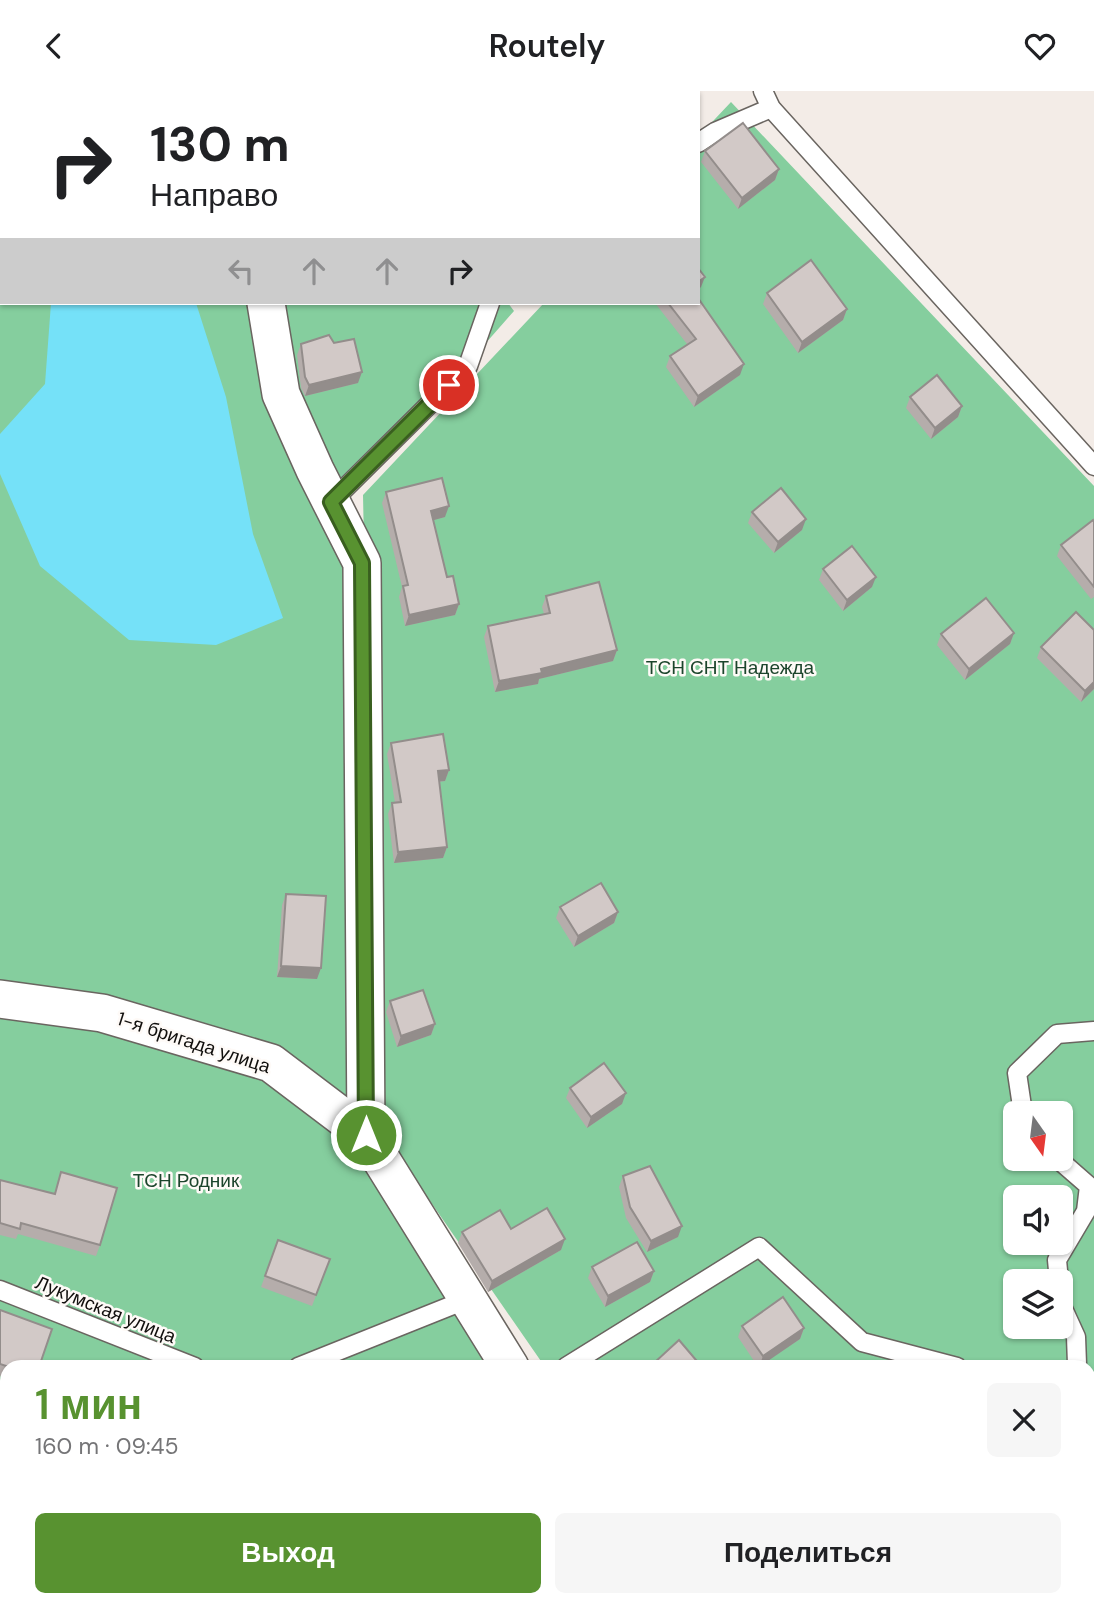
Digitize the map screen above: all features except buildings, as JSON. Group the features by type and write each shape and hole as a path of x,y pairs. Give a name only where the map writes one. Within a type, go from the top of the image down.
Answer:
{"street":[{"path":"266,305 281,394 362,563 366,1135 506,1360"},
{"name":"1-я бригада улица","path":"0,999 102,1013 271,1063 366,1135"}],"lane":[{"path":"763,91 771,108 1094,466"},
{"path":"700,142 715,132 771,108"},
{"path":"331,502 468,366 489,305"},
{"path":"1021,1101 1017,1073 1058,1034 1094,1031"},
{"path":"1058,1269 1058,1260 1086,1211 1089,1185 1072,1171"},
{"path":"577,1360 759,1247 862,1342 930,1360"},
{"name":"Лукумская улица","path":"0,1290 177,1360"},
{"path":"316,1360 468,1299"},
{"path":"1073,1330 1076,1337 1077,1360"}],"green space":[{"name":"ТСН СНТ Надежда","path":"731,102 1094,486 1094,1360 540,1360 376,1123 363,495 542,305 700,305 700,135"},
{"name":"ТСН Родник","path":"0,305 510,305 514,311 348,500 356,1103 481,1296 526,1360 0,1360"}],"water":[{"path":"51,305 197,305 226,397 253,534 283,618 216,645 129,640 40,566 0,474 0,434 45,384"}],"route":[{"path":"366,1135 362,563 331,502 449,385"}]}
